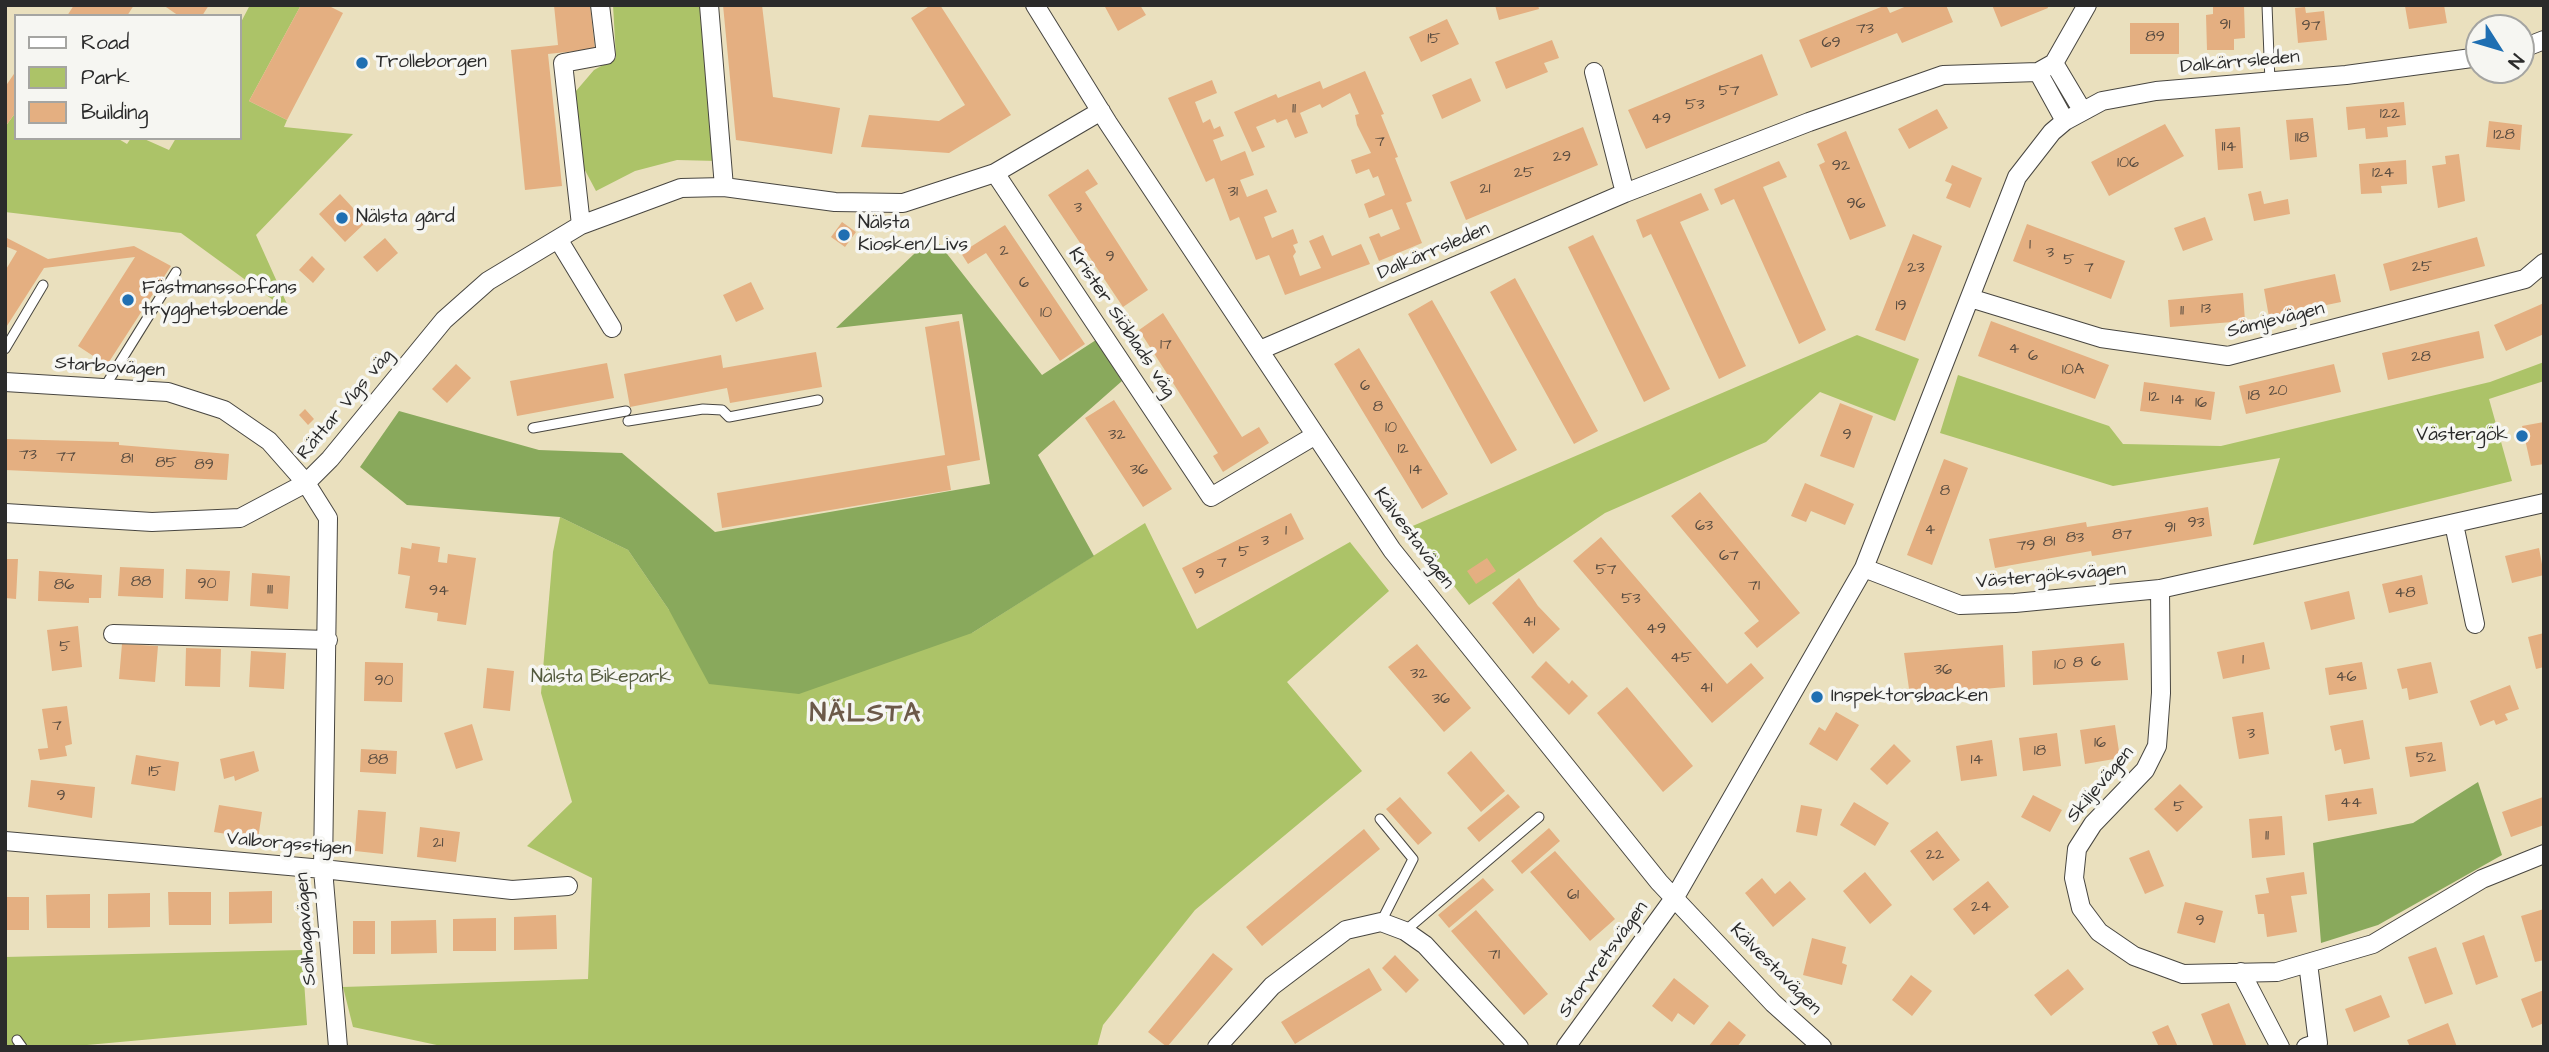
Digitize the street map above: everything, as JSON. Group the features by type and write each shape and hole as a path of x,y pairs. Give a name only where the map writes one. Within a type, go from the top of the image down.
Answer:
{"street":[{"path":"581,225 563,63 606,55 600,5"},
{"path":"709,5 724,187"},
{"name":"Kälvestavägen","path":"1035,5 1101,111 1392,550 1659,882 1773,1003 1822,1047"},
{"path":"2082,110 2054,63 2086,12 2087,5"},
{"name":"Dalkärrsleden","path":"2066,121 2102,100 2156,91 2346,75 2465,59"},
{"name":"Dalkärrsleden","path":"1260,350 1625,193 1809,122 1943,75 2038,72 2054,63"},
{"path":"1594,72 1625,193"},
{"path":"1675,897 1864,568 2017,177 2052,132 2066,121 2038,72"},
{"name":"Rättar Vigs väg","path":"5,513 152,522 240,518 306,483 330,459 444,320 488,281 581,225 681,188 724,187 835,202 902,203 995,173 1101,111"},
{"name":"Krister Siöblads väg","path":"995,173 1211,497 1314,436"},
{"path":"558,239 612,328"},
{"name":"Sämjevägen","path":"1970,298 2101,338 2228,356 2525,279 2544,263"},
{"name":"Starbovägen","path":"5,383 168,392 224,410 270,441 306,483"},
{"name":"Solhagavägen","path":"306,483 328,518 323,869 338,1047"},
{"name":"Västergöksvägen","path":"1864,568 1961,606 2160,589 2544,503"},
{"path":"2454,524 2475,624"},
{"name":"Skiljevägen","path":"2160,589 2161,693 2157,746 2145,770 2093,824 2077,849 2074,878 2081,908 2099,932 2134,956 2183,974 2277,972 2373,944 2482,880 2544,854"},
{"path":"113,634 328,640"},
{"name":"Valborgsstigen","path":"5,841 323,869 512,890 568,886"},
{"name":"Storvretsvägen","path":"1566,1047 1675,897"},
{"path":"1217,1047 1272,986 1346,930 1381,922 1405,931 1425,944 1519,1047"},
{"path":"2305,1047 2318,1043 2308,963"},
{"path":"2241,972 2280,1047"}],"lane":[{"path":"2267,5 2270,82"},
{"path":"104,388 176,272"},
{"path":"5,349 43,285"},
{"path":"533,428 703,408 722,410 729,417 818,400"},
{"path":"1405,931 1539,817"},
{"path":"1380,819 1413,859 1381,922"}],"green space":[{"path":"250,5 301,5 249,101 287,120 284,127 353,134 256,235 291,313 181,233 5,212 5,127 14,115 14,140 120,140 127,144 130,140 146,140 169,150 175,140 242,140 242,20"},
{"path":"613,5 702,5 717,161 677,160 635,171 596,191 579,159 573,117 576,91 594,70 616,58"},
{"path":"933,236 1042,375 1096,340 1122,381 1038,455 1094,556 972,633 799,694 709,684 669,610 628,550 560,517 407,505 360,467 399,411 539,450 622,453 715,532 990,484 962,314 836,328"},
{"path":"1857,335 1919,359 1895,421 1820,392 1766,442 1605,513 1469,605 1408,528"},
{"path":"2544,362 2544,381 2489,399 2512,481 2253,545 2280,458 2113,486 1940,433 1958,375 2109,426 2123,444 2221,446 2490,382"},
{"name":"Nälsta Bikepark","path":"560,517 628,550 669,610 972,633 1145,523 1197,629 1350,542 1389,591 1287,682 1362,771 1195,910 1103,1025 1097,1047 446,1047 353,1027 343,987 588,979 592,878 527,846 572,802 541,693 553,552"},
{"path":"2478,782 2502,855 2378,925 2321,943 2313,843 2413,823"},
{"path":"302,950 307,1025 65,1047 5,1047 5,957"}],"building":[{"path":"74,5 134,5 128,14 68,14"},
{"path":"163,5 209,5 203,14 176,14"},
{"path":"301,5 327,5 343,13 287,120 249,101"},
{"path":"554,5 590,5 595,49 548,54 562,186 525,190 511,50 558,45"},
{"path":"723,5 762,5 773,97 840,108 832,154 736,140"},
{"path":"931,5 940,5 1011,115 949,153 861,147 869,115 939,121 965,105 911,18"},
{"path":"1104,5 1140,5 1146,15 1118,31"},
{"path":"1495,5 1538,5 1539,9 1499,20"},
{"path":"1886,5 1890,13 1909,5 1946,5 1953,22 1902,43 1897,33 1811,68 1799,40"},
{"path":"1992,5 2047,5 2048,8 2001,27"},
{"path":"2213,5 2244,5 2245,38 2234,39 2234,50 2207,50 2206,15 2213,14"},
{"path":"2444,5 2447,23 2409,29 2405,6"},
{"path":"2305,7 2306,13 2324,11 2327,40 2298,43 2295,8"},
{"path":"1447,19 1459,44 1421,62 1409,37"},
{"path":"2130,23 2179,23 2179,54 2130,54"},
{"path":"1552,40 1559,58 1544,63 1548,72 1506,89 1495,62"},
{"path":"1762,54 1778,95 1646,149 1628,110"},
{"path":"1365,71 1384,114 1381,115 1412,201 1406,203 1422,243 1379,261 1369,237 1379,233 1381,237 1400,229 1392,209 1369,218 1364,204 1385,195 1378,176 1373,178 1369,169 1356,174 1351,160 1371,153 1357,125 1355,115 1359,114 1350,93 1322,108 1320,104 1300,113 1308,133 1295,138 1287,119 1277,123 1275,119 1256,127 1265,147 1252,152 1234,112 1276,94 1278,98 1320,81 1323,89"},
{"path":"14,74 14,115 5,127 5,87"},
{"path":"1471,78 1481,101 1442,119 1432,95"},
{"path":"1212,80 1217,93 1195,102 1203,123 1210,119 1214,129 1220,126 1224,136 1213,140 1221,161 1245,151 1254,175 1240,180 1247,197 1267,189 1277,212 1264,217 1272,238 1293,229 1298,243 1293,245 1296,252 1293,256 1300,276 1321,268 1309,241 1323,235 1332,256 1361,244 1370,264 1285,295 1269,255 1256,260 1239,217 1230,221 1214,178 1206,182 1168,98"},
{"path":"2404,102 2406,125 2387,127 2388,137 2366,139 2365,128 2348,130 2346,107"},
{"path":"1937,109 1948,128 1909,149 1898,129"},
{"path":"2313,118 2317,157 2290,160 2286,120"},
{"path":"2489,121 2522,125 2520,150 2486,147"},
{"path":"2165,124 2184,156 2109,196 2091,162"},
{"path":"1583,127 1598,165 1466,220 1450,182"},
{"path":"2240,127 2243,168 2218,170 2215,129"},
{"path":"1846,131 1886,226 1850,240 1819,165 1825,162 1817,144"},
{"path":"2459,154 2465,201 2438,208 2432,166 2446,164 2445,156"},
{"path":"2406,160 2407,184 2381,186 2382,193 2361,194 2359,164"},
{"path":"1779,161 1787,177 1763,187 1826,330 1799,344 1734,199 1721,205 1714,189"},
{"path":"1952,165 1982,178 1970,208 1946,198 1952,184 1945,181"},
{"path":"1088,169 1098,184 1085,192 1148,290 1123,307 1048,195"},
{"path":"2261,191 2264,204 2288,199 2290,214 2254,221 2248,194"},
{"path":"1701,193 1709,210 1680,222 1746,366 1719,379 1651,234 1643,238 1636,220"},
{"name":"Nälsta gård","path":"340,194 366,222 345,242 319,214"},
{"path":"2205,217 2213,240 2183,251 2174,228"},
{"name":"Nälsta Kiosken/Livs","path":"842,222 856,232 845,247 831,237"},
{"path":"2027,224 2125,261 2111,299 2013,261"},
{"path":"1005,225 1085,344 1060,361 986,253 968,264 961,253"},
{"path":"1913,234 1942,246 1905,341 1875,330"},
{"path":"1593,235 1670,389 1644,402 1568,247"},
{"name":"Fästmanssoffans trygghetsboende","path":"5,237 48,259 134,246 171,266 107,365 78,346 135,257 44,268 5,329 5,271 17,251 5,246"},
{"path":"2477,237 2485,266 2390,291 2383,264"},
{"path":"385,238 398,253 377,272 363,257"},
{"path":"312,256 325,269 313,283 299,270"},
{"path":"2335,274 2341,302 2269,317 2264,289"},
{"path":"1515,278 1598,431 1574,444 1490,292"},
{"path":"751,282 764,309 736,322 723,295"},
{"path":"2243,293 2245,321 2170,327 2168,300"},
{"path":"1432,300 1517,450 1491,464 1408,314"},
{"path":"2544,303 2544,334 2506,351 2494,325"},
{"path":"1163,313 1242,437 1259,427 1269,443 1223,472 1213,456 1218,453 1139,330"},
{"path":"959,321 980,460 947,466 951,490 722,528 717,493 945,455 925,327"},
{"path":"1991,321 2109,365 2095,399 1978,356"},
{"path":"2479,331 2484,358 2388,380 2382,353"},
{"path":"1359,348 1448,494 1422,509 1334,364"},
{"path":"816,352 822,387 730,403 727,388 630,407 624,374 721,355 723,368"},
{"path":"607,363 614,398 517,416 510,381"},
{"path":"456,364 471,378 447,403 432,389"},
{"path":"2334,364 2341,392 2246,414 2239,386"},
{"path":"2144,382 2215,392 2211,420 2140,411"},
{"path":"1114,400 1172,489 1143,507 1085,418"},
{"path":"1840,403 1873,416 1854,468 1820,456"},
{"path":"305,409 314,419 308,425 299,415"},
{"path":"2544,422 2544,464 2531,466 2522,426"},
{"path":"5,439 119,442 119,445 229,454 227,480 5,470"},
{"path":"1944,459 1968,468 1932,565 1907,555"},
{"path":"1805,483 1854,504 1845,525 1811,511 1806,522 1791,516"},
{"path":"1700,492 1800,613 1757,648 1744,633 1759,621 1671,516"},
{"path":"2208,507 2212,536 2092,556 2091,551 1995,568 1989,539 2086,522 2087,527"},
{"path":"1291,513 1304,539 1195,594 1182,568"},
{"path":"1601,537 1727,684 1751,663 1764,678 1712,723 1573,561"},
{"path":"412,543 440,547 438,562 447,563 448,554 476,558 466,625 437,621 438,613 405,608 410,576 398,574 401,547 411,549"},
{"path":"2539,548 2544,575 2512,583 2505,556"},
{"path":"1487,558 1496,571 1476,584 1467,571"},
{"path":"5,559 18,559 16,599 5,598"},
{"path":"120,567 164,569 163,598 118,596"},
{"path":"186,569 230,571 228,601 185,599"},
{"path":"39,571 102,575 101,598 89,598 89,603 38,601"},
{"path":"252,573 290,576 288,609 250,606"},
{"path":"2422,575 2428,604 2389,613 2382,584"},
{"path":"1519,578 1538,606 1560,629 1533,654 1492,603"},
{"path":"2349,591 2355,619 2311,630 2304,602"},
{"path":"78,626 82,667 52,671 47,630"},
{"path":"2544,633 2544,667 2536,669 2528,637"},
{"path":"2264,642 2270,669 2223,679 2217,652"},
{"path":"2124,643 2128,680 2033,685 2032,651"},
{"path":"122,644 158,646 155,682 119,679"},
{"path":"1417,644 1471,708 1444,732 1388,667"},
{"path":"2003,645 2005,687 1910,696 1904,653"},
{"path":"186,648 221,649 220,687 185,686"},
{"path":"251,651 286,653 284,689 249,687"},
{"path":"1546,661 1569,684 1572,680 1588,696 1569,715 1531,677"},
{"path":"365,662 403,663 402,702 364,701"},
{"path":"2362,662 2367,689 2329,695 2325,668"},
{"path":"2431,662 2438,693 2409,700 2407,688 2402,689 2397,669"},
{"path":"487,668 514,671 510,711 483,708"},
{"path":"2510,685 2519,709 2505,714 2508,720 2496,725 2494,720 2480,726 2470,701"},
{"path":"1627,687 1693,766 1663,792 1597,713"},
{"path":"67,706 72,744 65,746 67,756 40,760 38,749 48,748 42,709"},
{"path":"1836,712 1859,725 1837,761 1809,744 1819,727 1825,731"},
{"path":"2263,712 2269,754 2239,759 2232,717"},
{"path":"2363,720 2370,759 2344,764 2341,749 2335,751 2330,726"},
{"path":"472,724 483,760 456,769 444,733"},
{"path":"2115,725 2120,758 2085,764 2080,730"},
{"path":"2057,733 2061,766 2023,771 2019,738"},
{"path":"1992,740 1997,776 1961,781 1956,746"},
{"path":"2442,742 2446,771 2410,777 2405,747"},
{"path":"1894,744 1911,761 1887,785 1870,769"},
{"path":"361,749 397,751 396,774 360,772"},
{"path":"254,751 259,771 235,781 234,776 224,779 220,759"},
{"path":"1471,751 1505,791 1481,812 1447,773"},
{"path":"136,755 179,762 175,791 131,784"},
{"path":"31,780 95,787 92,818 28,807"},
{"path":"2180,784 2203,807 2177,832 2154,809"},
{"path":"2373,788 2377,814 2328,821 2325,795"},
{"path":"1508,794 1520,807 1479,842 1467,828"},
{"path":"2033,795 2062,810 2050,832 2021,817"},
{"path":"1400,797 1432,833 1418,845 1386,809"},
{"path":"2543,797 2544,825 2511,837 2502,812"},
{"path":"1854,802 1889,823 1875,846 1840,825"},
{"path":"219,805 262,812 258,839 214,832"},
{"path":"1801,805 1822,809 1817,836 1796,832"},
{"path":"358,810 386,812 383,854 355,851"},
{"path":"2282,816 2285,855 2252,858 2249,819"},
{"path":"420,827 460,832 456,862 417,857"},
{"path":"1549,828 1560,841 1522,874 1511,861"},
{"path":"1364,829 1380,849 1262,946 1246,927"},
{"path":"1937,831 1960,860 1933,881 1910,851"},
{"path":"2149,850 2164,886 2145,894 2129,858"},
{"path":"1555,851 1615,919 1590,941 1530,872"},
{"path":"1865,872 1892,905 1870,924 1843,891"},
{"path":"2304,872 2307,894 2291,896 2297,932 2267,937 2264,914 2258,914 2255,895 2269,893 2266,878"},
{"path":"1483,878 1494,890 1449,928 1438,915"},
{"path":"1762,878 1775,894 1790,881 1806,899 1773,927 1745,893"},
{"path":"1988,881 2009,907 1974,935 1953,909"},
{"path":"272,891 272,923 229,924 229,892"},
{"path":"168,892 211,892 211,925 169,925"},
{"path":"150,893 150,927 108,928 108,894"},
{"path":"90,894 90,928 47,928 46,895"},
{"path":"5,897 29,897 29,930 5,930"},
{"path":"2185,902 2223,911 2215,943 2177,933"},
{"path":"2544,909 2544,960 2535,962 2521,916"},
{"path":"1476,910 1548,994 1524,1015 1451,931"},
{"path":"556,915 557,949 514,950 514,917"},
{"path":"496,918 496,951 453,951 453,919"},
{"path":"436,920 437,953 391,954 391,921"},
{"path":"353,921 375,921 375,954 353,954"},
{"path":"2484,935 2498,977 2476,985 2462,943"},
{"path":"1812,938 1846,947 1842,963 1847,965 1842,985 1803,975"},
{"path":"2436,947 2453,994 2425,1004 2408,957"},
{"path":"1213,953 1233,969 1167,1047 1148,1032"},
{"path":"1395,955 1419,980 1406,993 1382,968"},
{"path":"1369,968 1382,990 1295,1044 1281,1022"},
{"path":"2068,969 2084,989 2051,1016 2034,995"},
{"path":"1911,975 1932,991 1912,1016 1892,1000"},
{"path":"1674,978 1709,1006 1694,1025 1678,1013 1672,1022 1652,1006"},
{"path":"2544,990 2544,1023 2532,1028 2521,999"},
{"path":"2381,995 2390,1017 2354,1032 2345,1009"},
{"path":"2229,1003 2247,1047 2214,1047 2201,1014"},
{"path":"1729,1021 1746,1035 1737,1047 1708,1047"},
{"path":"2448,1023 2457,1047 2410,1047 2407,1040"},
{"path":"2168,1025 2178,1047 2159,1047 2152,1032"}],"place":[{"name":"Trolleborgen","path":"362,63"},
{"name":"Nälsta gård","path":"342,218"},
{"name":"Nälsta Kiosken/Livs","path":"844,235"},
{"name":"Fästmanssoffans trygghetsboende","path":"128,300"},
{"name":"Västergök","path":"2522,436"},
{"name":"Inspektorsbacken","path":"1817,697"}],"district":[{"name":"NÄLSTA","path":"866,716"}]}
